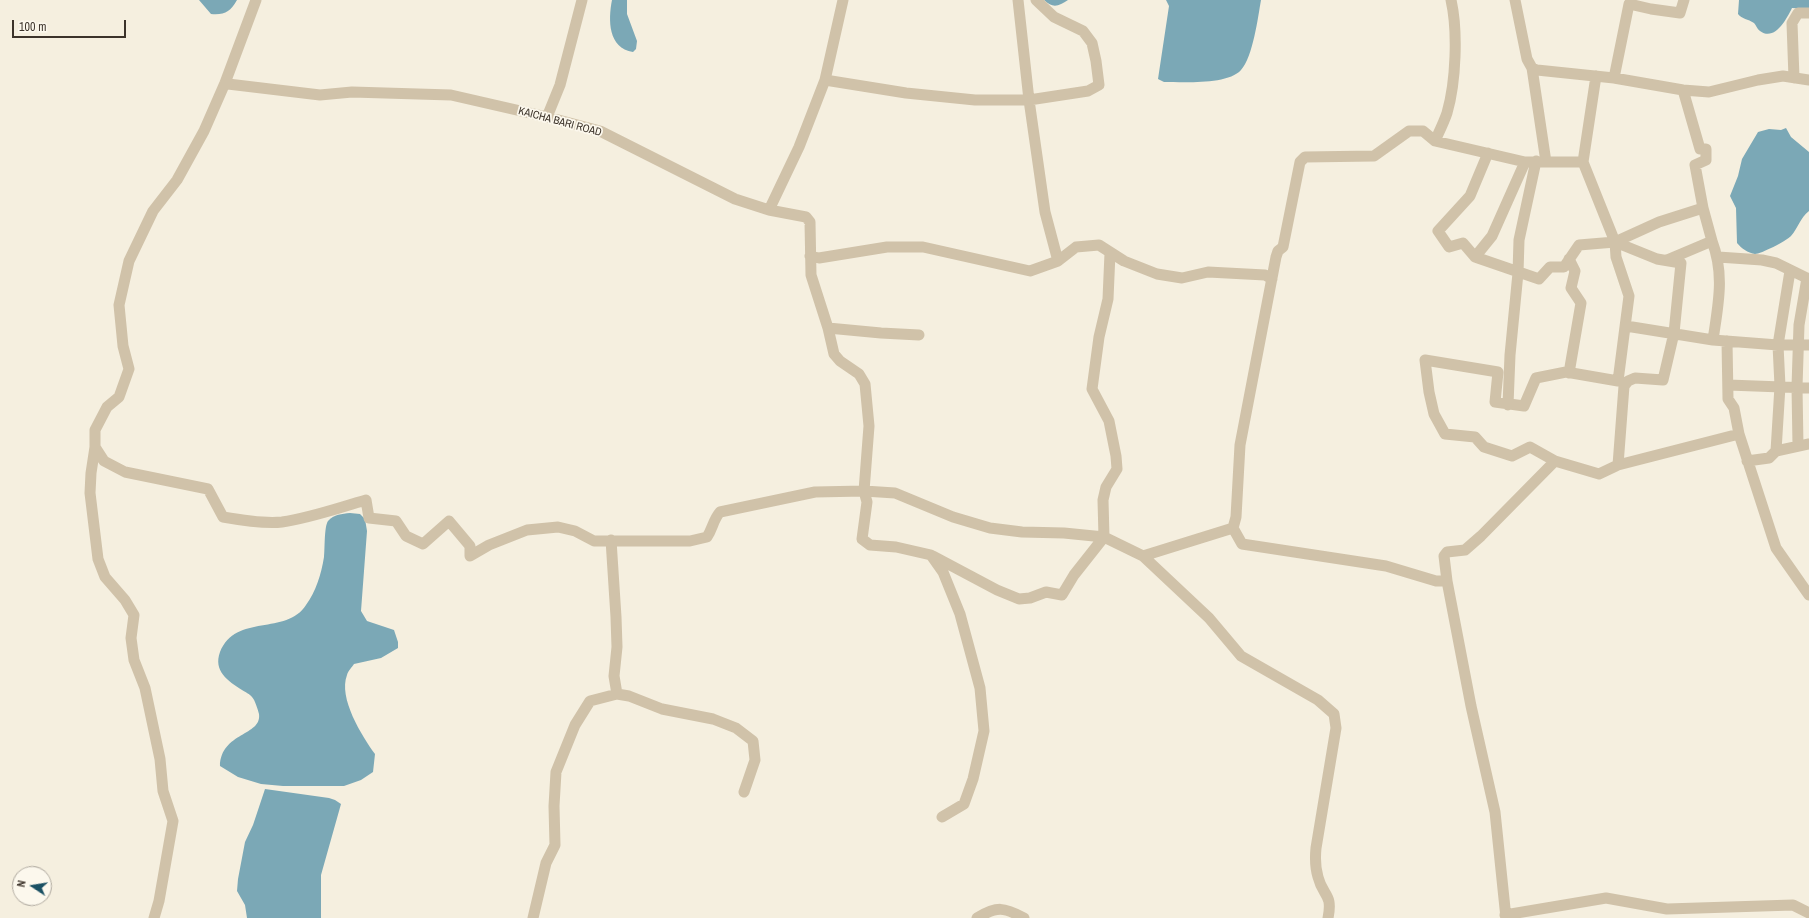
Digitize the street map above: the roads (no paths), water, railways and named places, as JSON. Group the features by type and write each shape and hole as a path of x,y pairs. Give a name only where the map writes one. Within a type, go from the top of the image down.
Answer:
{"street":[{"path":"154,918 160,894 173,821 163,791 160,759 145,688 134,660 131,638 134,615 125,600 106,577 98,559 90,493 95,447 95,430 107,406 119,397 129,369 123,346 119,305 129,260 153,212 178,180 204,131 225,83 256,0"},
{"path":"547,117 560,85 582,0"},
{"path":"769,210 799,147 826,80 843,0"},
{"path":"1018,0 1029,100 1045,212 1058,261"},
{"path":"826,80 906,93 975,100 1029,100 1088,91 1099,85 1092,43 1083,31 1054,17 1036,0"},
{"path":"1435,141 1447,112 1454,68 1454,12 1451,0"},
{"path":"1508,405 1510,355 1518,273 1519,240 1536,162 1532,68 1527,59 1515,0"},
{"path":"1614,78 1628,4 1680,13 1684,0"},
{"path":"1794,78 1792,23 1798,13 1809,13"},
{"path":"1532,68 1537,70 1614,78 1683,90 1709,92 1758,80 1783,76 1809,80"},
{"path":"1596,76 1583,162 1615,242 1616,257 1629,296 1621,384 1618,465"},
{"name":"KAICHA BARI ROAD","path":"225,83 320,94 352,92 450,96 547,117 600,131 735,199 769,210 806,217 810,222 812,230 810,256"},
{"path":"1683,90 1700,149 1706,149 1706,160 1695,165 1703,208 1718,258 1720,285 1713,340"},
{"path":"1447,581 1436,581 1386,566 1242,544 1233,528 1236,517 1240,445 1276,257 1278,251 1283,247 1300,162 1305,157 1374,156 1409,131 1423,131 1435,141 1488,153 1536,162 1583,162"},
{"path":"1488,153 1470,196 1438,231 1449,247 1463,243 1475,258 1539,279 1550,267 1564,267 1579,245 1615,242 1659,222 1703,208"},
{"path":"1475,258 1492,236 1536,162"},
{"path":"1667,260 1712,241"},
{"path":"1615,242 1657,259 1681,263 1674,334 1662,380 1635,378 1621,384 1569,372 1536,378 1524,406 1508,405 1495,402 1498,372 1425,360 1429,392 1434,414 1445,434 1475,437 1484,447 1512,456 1530,447 1555,462 1599,474 1618,465 1739,434"},
{"path":"1110,254 1108,299 1099,337 1092,389 1109,421 1117,469 1106,487 1103,500 1104,537 1074,575 1062,594 1046,592 1030,598 1018,599 997,590 931,555 896,547 870,545 862,539 867,502 864,491 869,426 865,384 859,374 840,361 834,354 828,328 811,275 810,256 819,258 887,247 923,247 1030,271 1058,261 1076,247 1099,245 1110,254 1157,274 1182,278 1208,272 1265,275 1272,279"},
{"path":"1718,258 1762,260 1776,263 1790,271 1808,278 1799,325 1804,344 1797,387 1804,445 1776,451 1769,458 1747,461"},
{"path":"1569,372 1581,303 1571,288 1575,271 1570,259"},
{"path":"1776,451 1780,386 1778,346 1790,271"},
{"path":"1626,326 1713,340 1778,346 1804,344"},
{"path":"828,328 919,335"},
{"path":"1727,341 1728,399 1734,408 1739,434 1747,461 1776,548 1809,595"},
{"path":"1728,384 1809,388"},
{"path":"95,447 104,461 125,472 208,489 223,516 240,520 281,522 317,515 366,500 369,518 396,521 406,536 423,544 449,521 470,546 470,556 489,545 527,530 558,527 575,531 594,541 696,540 707,537 713,528 715,518 720,512 815,492 864,491 895,493 953,517 990,528 1022,532 1064,533 1104,537 1143,556 1209,618 1241,656 1318,700 1334,714 1336,728 1316,848 1315,866 1318,879 1331,904 1328,918"},
{"path":"1555,462 1465,550 1447,552 1444,556 1447,581 1471,706 1495,812 1506,917 1606,898 1667,909 1792,905 1809,913"},
{"path":"1143,556 1233,528"},
{"path":"611,540 617,648 614,676 617,694"},
{"path":"931,555 943,572 960,614 980,688 984,732 973,779 964,804 942,817"},
{"path":"533,918 546,863 555,845 554,806 556,772 575,725 590,701 617,694 629,696 662,709 713,719 736,728 753,741 755,760 744,792"},
{"path":"977,918 991,910 1007,909 1024,918"}],"water":[{"path":"199,0 237,0 227,12 211,14"},
{"path":"612,0 627,0 627,14 637,41 636,49 633,52 619,45 614,39 610,24"},
{"path":"1044,0 1068,0 1062,4 1053,6"},
{"path":"1166,0 1261,0 1252,47 1241,70 1235,75 1226,78 1205,82 1164,82 1158,79 1169,6"},
{"path":"1739,0 1809,0 1809,9 1792,8 1784,23 1780,27 1771,33 1765,34 1759,30 1754,23 1738,14"},
{"path":"1786,128 1791,137 1809,152 1809,211 1803,217 1791,236 1773,247 1755,254 1745,250 1737,243 1736,208 1730,196 1738,176 1742,159 1758,132 1769,129 1781,130"},
{"path":"350,513 360,514 365,519 367,531 361,611 367,621 394,630 398,642 398,648 381,658 354,664 349,671 345,684 348,705 358,727 375,754 373,772 361,780 344,786 283,786 261,784 238,777 220,766 222,755 234,740 254,727 258,721 259,714 253,698 223,675 220,670 218,659 220,652 227,640 237,633 249,628 286,620 297,614 306,605 310,600 318,582 324,557 326,528 328,521 335,516"},
{"path":"265,789 329,798 341,804 321,875 321,918 247,918 245,905 237,891 238,879 245,842 253,825"}]}
